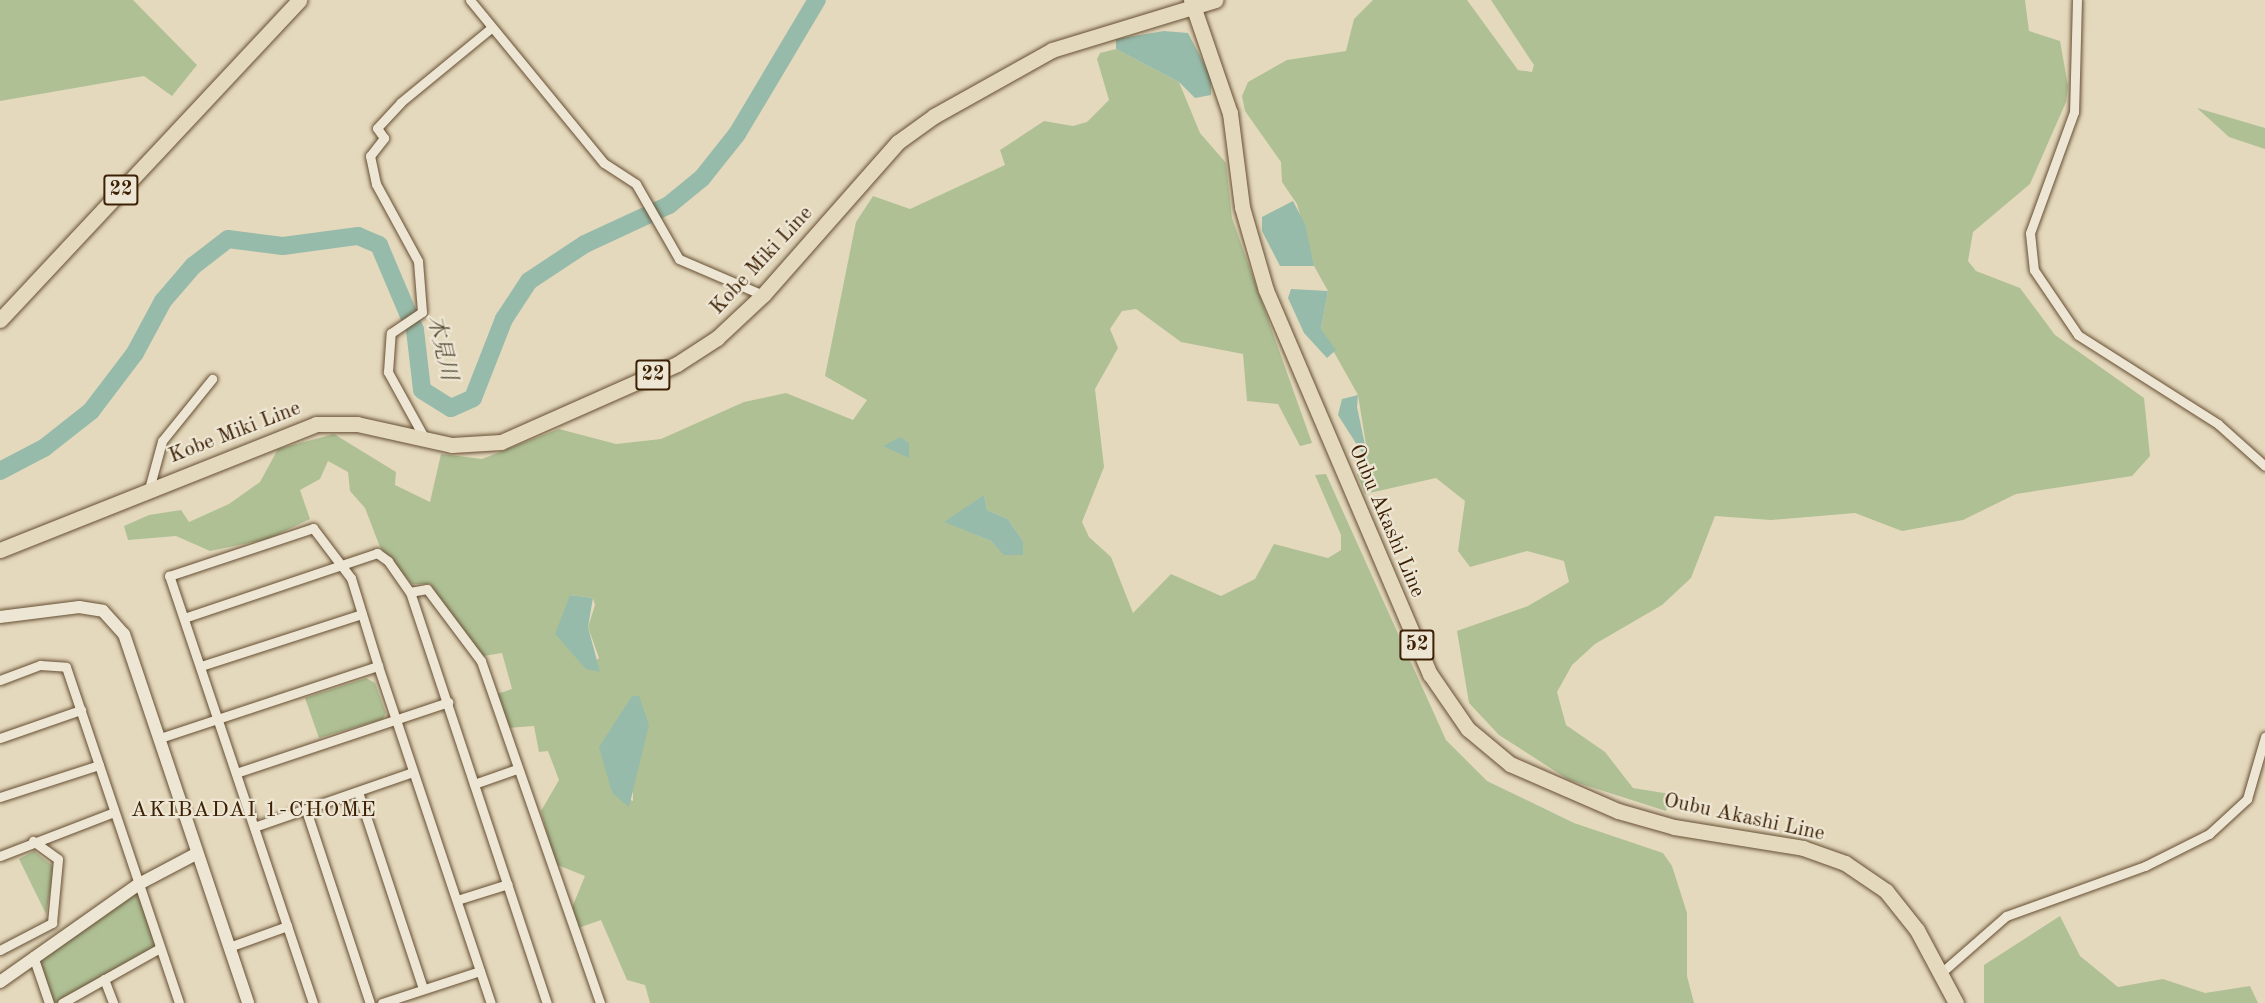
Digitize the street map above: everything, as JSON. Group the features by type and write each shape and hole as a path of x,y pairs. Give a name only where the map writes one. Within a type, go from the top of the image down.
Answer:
{"main road":[{"name":"22","path":"242,59 286,0"},
{"name":"22","path":"0,320 299,0"},
{"name":"Kobe Miki Line","path":"0,550 316,424 357,424 452,445 501,442 677,364 717,338 763,295 898,142 934,116 1052,50 1192,5 1216,0"},
{"name":"Oubu Akashi Line","path":"1192,5 1230,112 1242,207 1266,290 1425,664 1468,729 1519,769 1618,812 1674,827 1803,848 1845,863 1886,891 1941,973 1956,1003"}],"street":[{"path":"470,0 604,163 636,184 661,222 679,259 763,295"},
{"path":"2078,0 2074,112 2030,233 2034,270 2078,335 2218,424 2265,466"},
{"path":"426,439 388,372 391,333 422,312 418,261 376,184 370,156 384,138 377,128 491,28"},
{"path":"149,489 162,441 212,379"},
{"path":"313,1003 169,576 313,528 344,566 362,614 491,1003"},
{"path":"184,618 377,553 410,592 547,1003"},
{"path":"410,592 427,589 481,661 516,769 600,1003"},
{"path":"0,617 79,607 104,612 124,634 246,1002"},
{"path":"201,666 362,614"},
{"path":"0,680 40,665 66,667 179,1003"},
{"path":"160,738 378,666"},
{"path":"236,773 448,702"},
{"path":"0,738 81,710"},
{"path":"1941,973 2006,916 2145,866 2209,834 2247,799 2265,737"},
{"path":"0,797 99,765"},
{"path":"474,784 516,769"},
{"path":"254,827 413,772"},
{"path":"358,792 423,988"},
{"path":"306,810 370,1003"},
{"path":"0,856 33,841 114,812"},
{"path":"0,950 52,922 58,859 33,841"},
{"path":"0,982 33,956 139,884 196,854"},
{"path":"457,900 507,884"},
{"path":"229,947 287,926"},
{"path":"62,1003 160,948"},
{"path":"33,956 49,1003"},
{"path":"382,1003 480,971"},
{"path":"104,979 112,1003"}],"shaded area":[{"path":"0,0 133,0 197,65 172,96 144,76 0,101"},
{"path":"1373,0 1467,0 1518,70 1532,72 1534,65 1491,0 2025,0 2029,31 2060,41 2068,86 2066,102 2030,184 1973,232 1968,261 1976,271 2020,288 2055,335 2144,398 2150,456 2132,476 2016,494 1963,520 1902,531 1855,513 1771,520 1715,516 1691,578 1662,605 1595,644 1572,665 1557,692 1566,725 1605,752 1633,788 1670,794 1666,811 1569,780 1499,735 1469,703 1457,631 1528,606 1569,582 1564,561 1527,551 1470,567 1458,551 1465,501 1436,478 1365,494 1357,474 1369,463 1358,395 1321,329 1328,291 1314,266 1297,204 1282,182 1281,162 1245,111 1242,96 1248,82 1287,60 1346,51 1354,19"},
{"path":"1164,31 1188,33 1211,77 1211,95 1195,98 1179,82 1116,49 1116,39"},
{"path":"1116,49 1179,82 1200,133 1226,163 1232,218 1312,443 1300,446 1278,404 1247,401 1243,354 1181,342 1136,309 1122,311 1110,329 1118,348 1095,389 1104,467 1082,522 1089,537 1111,557 1133,613 1171,574 1221,596 1255,579 1274,544 1328,558 1341,550 1341,535 1315,475 1326,474 1446,740 1487,781 1574,823 1663,853 1672,866 1687,913 1687,976 1694,1003 650,1003 645,985 627,980 601,920 578,928 571,910 585,876 555,864 541,811 559,780 548,751 539,752 534,726 508,728 497,694 512,689 502,653 483,656 430,584 412,584 380,547 365,508 350,491 348,472 328,461 320,479 300,490 310,519 268,539 210,551 176,536 128,540 124,526 149,515 181,510 189,522 229,504 260,482 278,449 334,434 396,472 395,485 430,502 441,454 482,459 559,429 616,444 661,439 744,402 786,393 853,420 867,400 825,376 856,222 873,196 910,209 1005,165 1000,150 1044,121 1073,126 1087,122 1109,100 1097,59 1100,53","holes":["984,496 987,510 1008,519 1023,541 1005,555 991,541 945,522","570,595 593,598 595,605 588,627 599,658 586,668 569,645","606,757 633,793 633,801 612,793"]},
{"path":"2197,108 2265,128 2265,149 2229,137"},
{"path":"1293,201 1305,224 1314,266 1280,266 1262,231 1262,217"},
{"path":"1291,289 1328,291 1321,329 1336,350 1327,358 1304,333 1288,298"},
{"path":"1358,395 1357,407 1369,464 1338,415 1342,399"},
{"path":"900,437 909,443 909,458 883,446"},
{"path":"984,495 987,510 1008,519 1023,541 1023,555 1004,555 991,541 944,522"},
{"path":"570,595 593,598 588,627 600,672 586,669 555,634"},
{"path":"366,678 375,683 386,713 383,719 319,738 305,698"},
{"path":"632,696 639,696 649,725 629,807 612,793 599,747"},
{"path":"34,851 54,867 46,914 19,859"},
{"path":"139,884 160,948 62,1003 49,1003 33,956"},
{"path":"2060,916 2080,956 2118,987 2163,979 2205,993 2250,986 2258,1003 1984,1003 1984,965"}],"waterway":[{"name":"木見川","path":"0,471 44,448 91,411 135,353 163,301 193,266 228,239 283,246 358,236 379,245 415,330 422,390 451,408 473,398 504,319 529,281 585,244 669,205 702,178 737,134 817,0"}],"district":[{"name":"AKIBADAI 1-CHOME","path":"254,811"}]}
